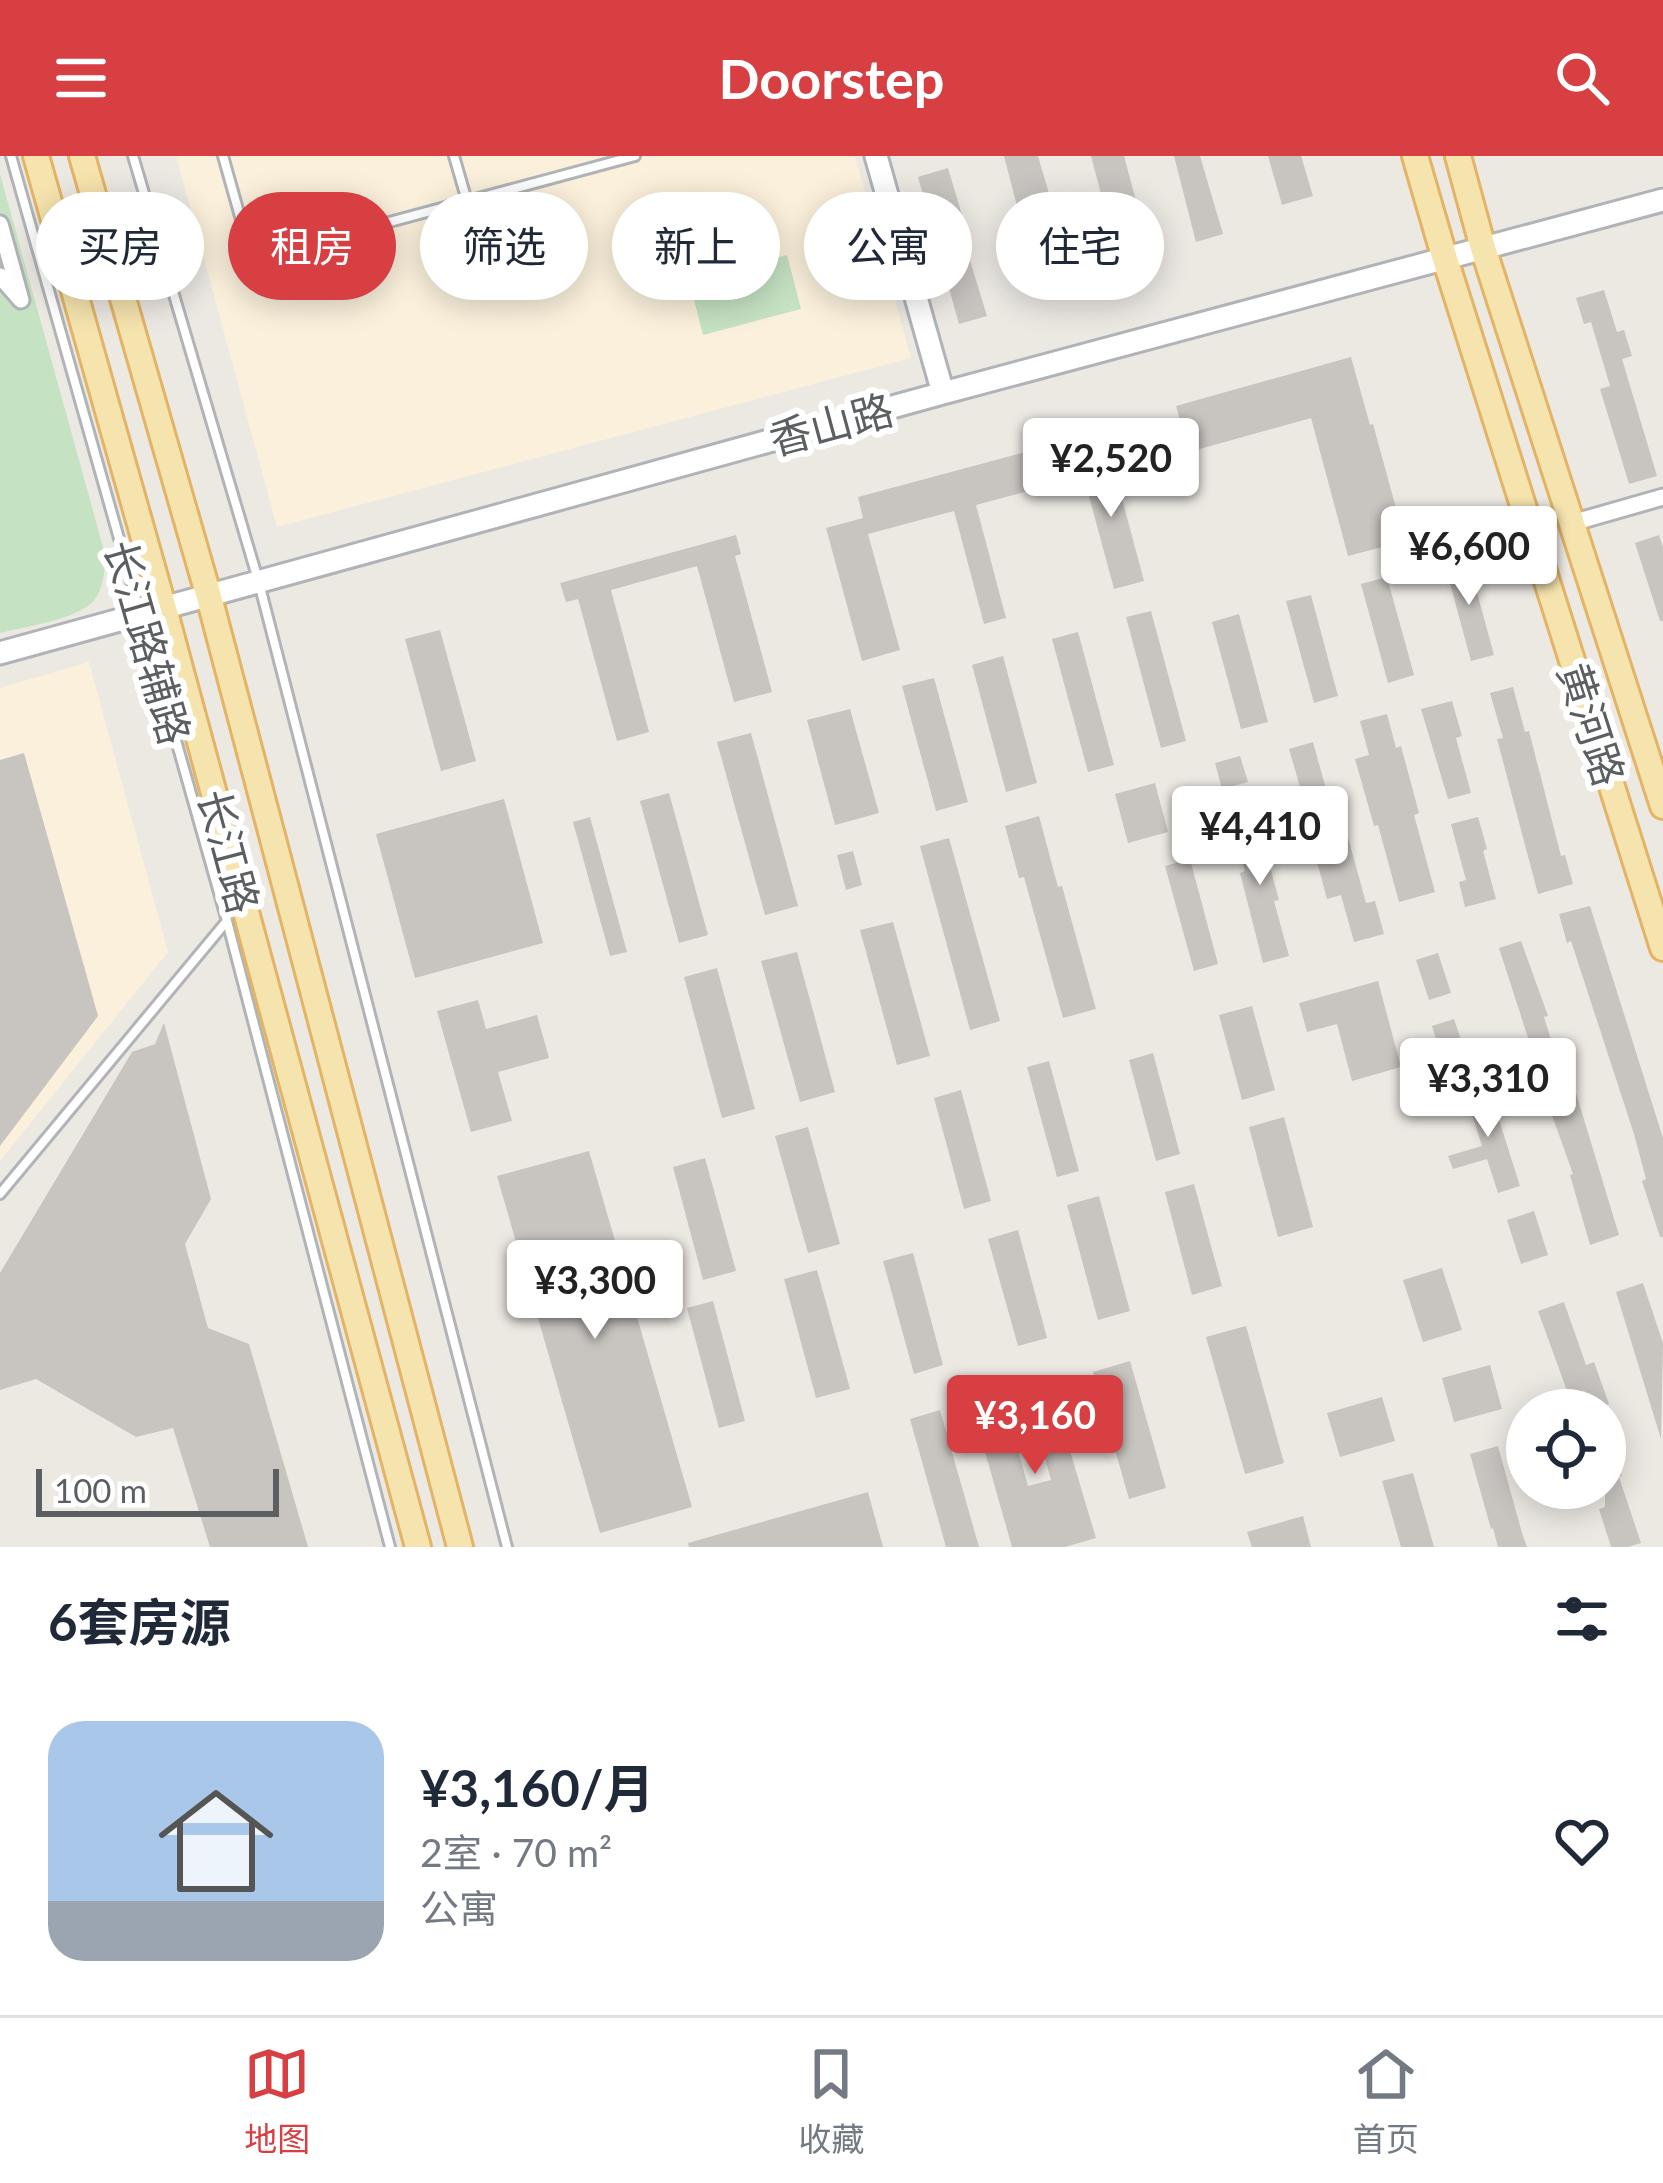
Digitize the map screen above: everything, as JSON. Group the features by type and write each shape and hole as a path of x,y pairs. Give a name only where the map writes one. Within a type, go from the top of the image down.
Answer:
{"main road":[{"name":"长江路","path":"36,156 152,612 418,1547"},
{"name":"长江路","path":"82,156 209,597 460,1547"},
{"name":"黄河路","path":"1415,156 1663,948"},
{"name":"黄河路","path":"1458,156 1663,806"}],"street":[{"path":"876,156 943,393"},
{"name":"香山路","path":"0,653 1663,200"},
{"path":"0,224 21,300 0,276"},
{"path":"1572,523 1663,497"}],"lane":[{"name":"长江路辅路","path":"11,156 152,612 226,921 390,1547"},
{"path":"134,156 259,583 507,1547"},
{"path":"223,156 253,259 420,214"},
{"path":"454,156 464,192"},
{"path":"501,192 635,156"},
{"path":"0,1194 226,921"}],"shaded area":[{"path":"176,156 855,156 865,192 804,192 804,300 895,300 911,358 277,527 204,259 204,192 186,192"},
{"path":"89,662 168,952 0,1161 0,688"}],"green space":[{"path":"0,174 106,558 101,587 90,604 68,616 0,633"},
{"path":"787,255 801,309 703,335 694,300 780,300 780,257"}],"building":[{"path":"1004,156 1038,156 1049,192 1013,192"},
{"path":"1091,156 1124,156 1134,192 1101,192"},
{"path":"1174,156 1200,156 1223,234 1196,242"},
{"path":"1268,156 1301,156 1313,196 1282,205"},
{"path":"948,168 955,192 922,192 918,177"},
{"path":"972,267 987,316 959,324 952,300 972,300"},
{"path":"1604,290 1617,332 1624,330 1632,356 1622,359 1657,476 1629,484 1600,389 1610,386 1591,322 1584,324 1576,298"},
{"path":"1351,357 1405,541 1348,556 1311,418 1189,452 1176,406"},
{"path":"1033,450 1043,487 976,505 1006,618 984,624 954,511 868,534 900,650 862,661 826,528 863,518 858,497"},
{"path":"1109,450 1144,581 1114,589 1079,459"},
{"path":"736,535 741,554 735,556 772,692 734,702 697,566 611,590 649,732 617,741 578,599 566,602 560,583"},
{"path":"1659,535 1663,547 1663,621 1635,543"},
{"path":"1467,555 1494,655 1471,661 1444,561"},
{"path":"1387,577 1414,675 1388,683 1361,584"},
{"path":"1311,595 1338,696 1314,703 1286,601"},
{"path":"1151,611 1186,741 1161,748 1126,617"},
{"path":"1239,614 1268,722 1241,729 1212,622"},
{"path":"440,630 476,761 441,771 405,639"},
{"path":"1078,632 1114,765 1088,772 1052,639"},
{"path":"1003,656 1037,783 1006,792 972,665"},
{"path":"934,678 968,802 936,811 902,686"},
{"path":"1513,687 1573,884 1538,894 1497,739 1503,738 1490,693"},
{"path":"1452,701 1471,793 1448,799 1421,709"},
{"path":"850,709 879,813 835,825 807,720"},
{"path":"1387,714 1396,748 1401,746 1435,892 1399,902 1355,759 1369,755 1360,721"},
{"path":"751,733 798,906 765,915 717,742"},
{"path":"1313,742 1326,789 1334,786 1366,903 1375,901 1384,934 1354,942 1341,895 1327,899 1289,749"},
{"path":"24,753 98,1016 0,1146 0,760"},
{"path":"1240,756 1248,782 1222,789 1215,763"},
{"path":"1155,783 1168,832 1128,843 1115,794"},
{"path":"669,793 708,935 679,943 640,801"},
{"path":"504,799 543,943 415,978 376,834"},
{"path":"1260,814 1279,900 1274,901 1289,956 1263,963 1232,822"},
{"path":"1039,816 1096,1009 1063,1018 1005,826"},
{"path":"590,817 627,952 610,956 573,822"},
{"path":"1478,817 1496,899 1465,907 1459,882 1466,880 1451,824"},
{"path":"949,838 1000,1021 970,1030 920,846"},
{"path":"853,851 862,885 846,890 837,855"},
{"path":"1190,859 1218,964 1194,971 1165,866"},
{"path":"1590,906 1663,1138 1663,1237 1642,1181 1646,1179 1634,1134 1559,914"},
{"path":"893,922 930,1056 897,1065 860,930"},
{"path":"1521,941 1548,1016 1544,1017 1558,1062 1534,1069 1499,948"},
{"path":"797,952 835,1092 800,1102 761,961"},
{"path":"1438,953 1451,993 1429,1000 1416,960"},
{"path":"717,968 755,1109 722,1118 684,977"},
{"path":"1378,981 1401,1067 1352,1081 1337,1024 1307,1032 1299,1003"},
{"path":"478,1000 486,1029 537,1015 549,1058 498,1072 512,1121 471,1132 437,1011"},
{"path":"1252,1006 1275,1090 1242,1100 1219,1015"},
{"path":"1454,1019 1467,1058 1444,1065 1432,1026"},
{"path":"164,1023 211,1199 185,1244 208,1328 249,1344 308,1547 210,1547 173,1428 136,1437 36,1379 0,1390 0,1273 132,1052 155,1044"},
{"path":"1153,1053 1180,1154 1156,1161 1129,1060"},
{"path":"1049,1061 1079,1171 1057,1177 1027,1067"},
{"path":"1487,1082 1520,1186 1498,1193 1487,1159 1453,1169 1448,1156 1482,1146 1464,1089"},
{"path":"1573,1083 1619,1235 1590,1245 1573,1174 1544,1093"},
{"path":"961,1090 991,1201 964,1209 934,1098"},
{"path":"1284,1117 1313,1227 1278,1237 1249,1127"},
{"path":"808,1127 840,1244 808,1253 775,1136"},
{"path":"589,1151 692,1507 600,1533 497,1176"},
{"path":"705,1158 736,1271 703,1280 673,1167"},
{"path":"1194,1184 1222,1286 1192,1295 1165,1192"},
{"path":"1099,1196 1130,1311 1098,1320 1067,1205"},
{"path":"1534,1211 1548,1255 1521,1264 1507,1220"},
{"path":"1018,1230 1047,1338 1018,1346 988,1239"},
{"path":"913,1253 943,1365 914,1374 883,1261"},
{"path":"1442,1268 1462,1330 1423,1342 1403,1280"},
{"path":"817,1270 850,1389 816,1398 784,1279"},
{"path":"1643,1283 1663,1343 1661,1439 1616,1292"},
{"path":"713,1301 745,1421 719,1428 687,1308"},
{"path":"1564,1302 1586,1365 1594,1362 1604,1389 1566,1389 1538,1311"},
{"path":"1246,1326 1284,1463 1245,1474 1206,1337"},
{"path":"1130,1361 1166,1488 1129,1499 1093,1372"},
{"path":"1490,1365 1502,1409 1454,1422 1442,1378"},
{"path":"1050,1384 1096,1538 1065,1547 1012,1547 972,1406 1003,1397 1028,1486 1051,1480 1026,1391"},
{"path":"1382,1397 1395,1441 1340,1457 1327,1413"},
{"path":"940,1410 979,1547 946,1547 910,1419"},
{"path":"1498,1446 1506,1475 1506,1509 1515,1509 1527,1547 1498,1547 1470,1454"},
{"path":"1413,1473 1434,1547 1401,1547 1382,1481"},
{"path":"868,1492 883,1547 689,1547 688,1543"},
{"path":"1626,1498 1641,1543 1611,1547 1599,1509 1626,1509"},
{"path":"1303,1516 1311,1547 1252,1547 1247,1532"}]}
